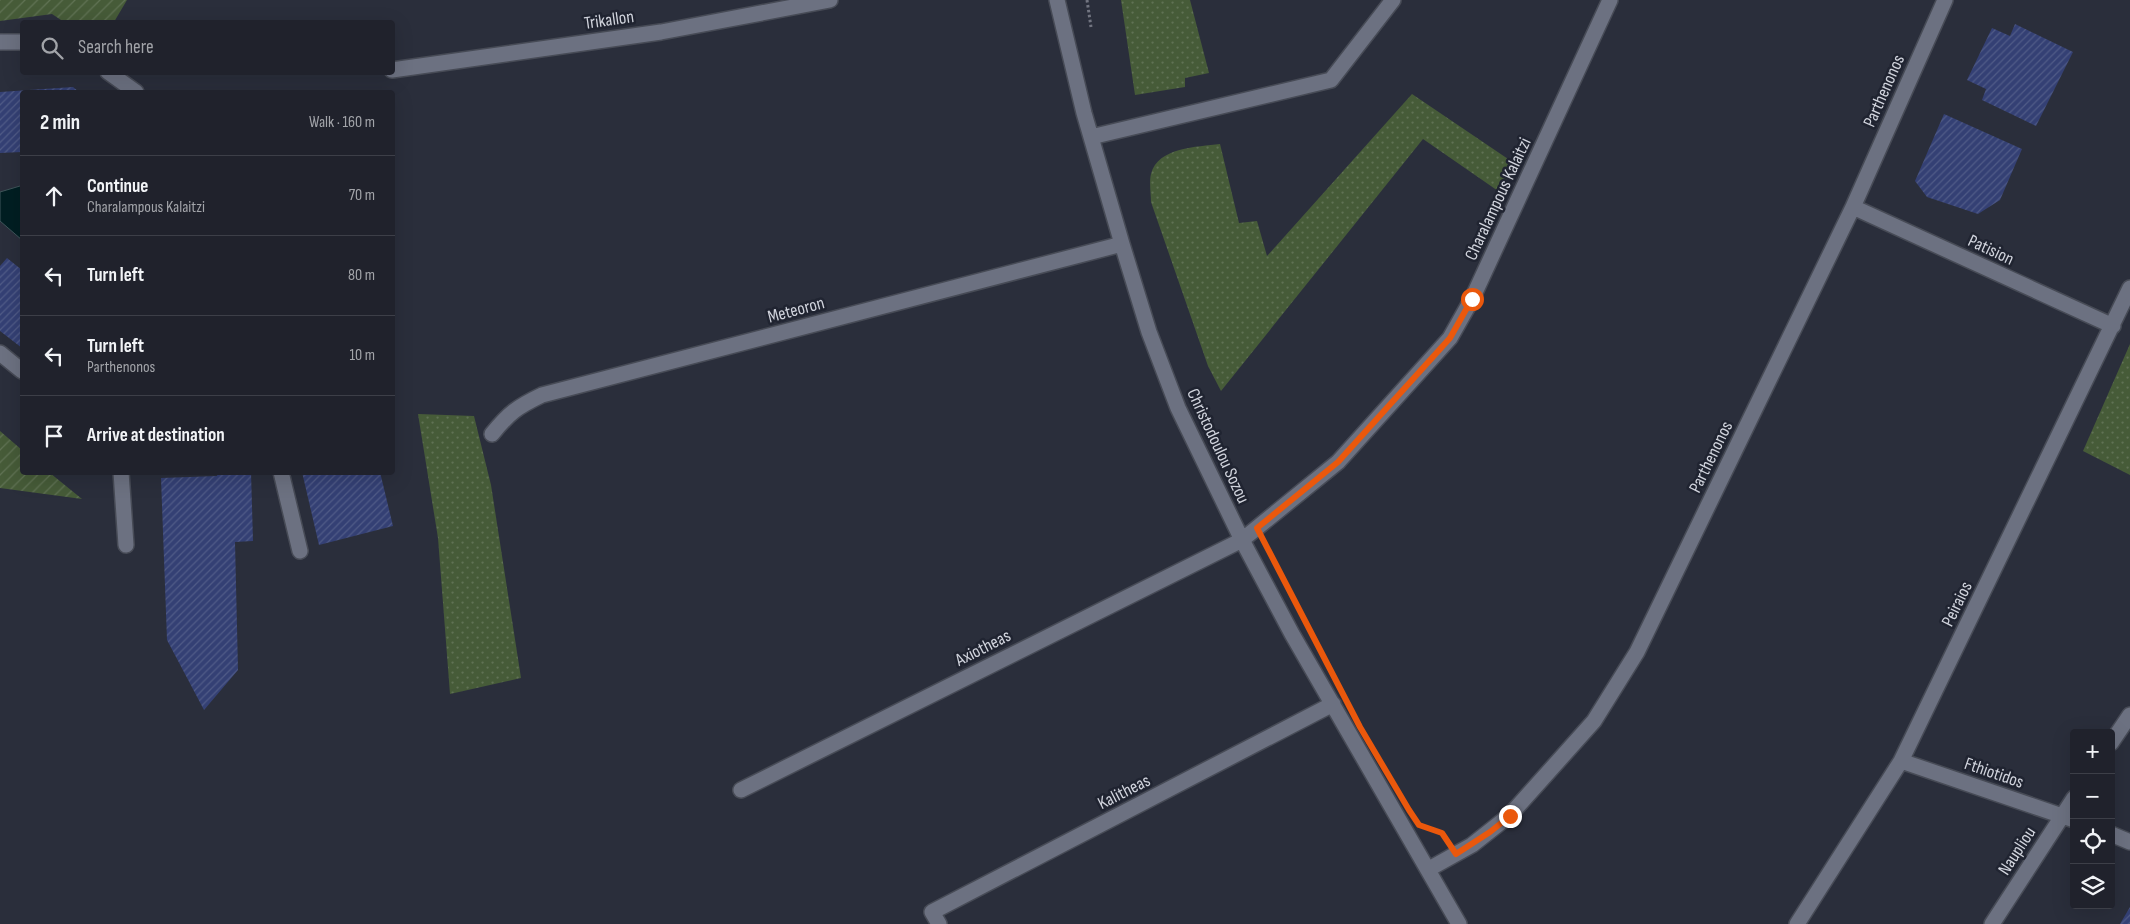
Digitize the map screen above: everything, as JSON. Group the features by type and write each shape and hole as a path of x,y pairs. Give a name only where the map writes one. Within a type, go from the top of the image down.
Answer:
{"street":[{"name":"Trikallon","path":"395,70 661,32 830,0"},
{"name":"Christodoulou Sozou","path":"1057,0 1091,137 1122,244 1149,332 1178,408 1242,540 1333,704 1430,869 1460,924"},
{"path":"1091,137 1331,80 1393,0"},
{"name":"Charalampous Kalaitzi","path":"1242,540 1338,462 1450,338 1472,299 1610,0"},
{"name":"Parthenonos","path":"1430,869 1472,844 1510,816 1594,722 1638,652 1853,207 1945,0"},
{"path":"0,42 20,42"},
{"path":"112,75 133,90"},
{"name":"Patision","path":"1853,207 2113,326"},
{"name":"Meteoron","path":"492,434 507,415 518,406 542,395 1122,244"},
{"name":"Peiraios","path":"1796,924 1901,761 2130,288"},
{"path":"0,353 20,369"},
{"path":"121,475 126,545"},
{"path":"282,475 300,551"},
{"name":"Axiotheas","path":"741,790 1242,540"},
{"name":"Kalitheas","path":"935,918 1333,704"},
{"path":"2115,736 2130,715"},
{"name":"Fthiotidos","path":"1901,761 2067,818"},
{"name":"Naupliou","path":"1992,924 2067,818"},
{"path":"2115,836 2130,842"}],"path":[{"path":"1087,0 1091,28"}],"green space":[{"path":"0,0 127,0 115,20 61,20 52,14 0,21"},
{"path":"1121,0 1190,0 1209,73 1185,78 1185,87 1135,95"},
{"path":"1412,94 1514,163 1501,193 1423,139 1221,391 1208,366 1151,202 1150,177 1155,165 1170,153 1220,144 1239,223 1257,221 1267,256"},
{"path":"2130,344 2130,475 2083,451"},
{"path":"418,414 474,416 491,485 521,678 450,694 438,538"},
{"path":"0,431 20,448 20,475 52,475 82,499 0,488"}],"shaded area":[{"path":"20,186 20,238 0,221 0,192"}],"building":[{"path":"2015,24 2073,52 2036,126 1982,100 1986,89 1967,80 1992,28 2010,36"},
{"path":"73,87 77,90 29,90"},
{"path":"20,91 20,152 0,153 0,92"},
{"path":"1944,114 2022,149 2000,200 1978,214 1927,197 1915,181"},
{"path":"7,258 20,268 20,346 0,331 0,266"},
{"path":"251,475 253,541 235,542 238,670 204,710 167,640 161,478"},
{"path":"303,475 381,475 393,526 319,545"},
{"path":"2130,907 2130,924 2120,924"}],"route":[{"path":"1472,299 1450,338 1338,462 1257,528 1360,727 1419,825 1442,833 1456,854 1490,832 1510,816"}]}
